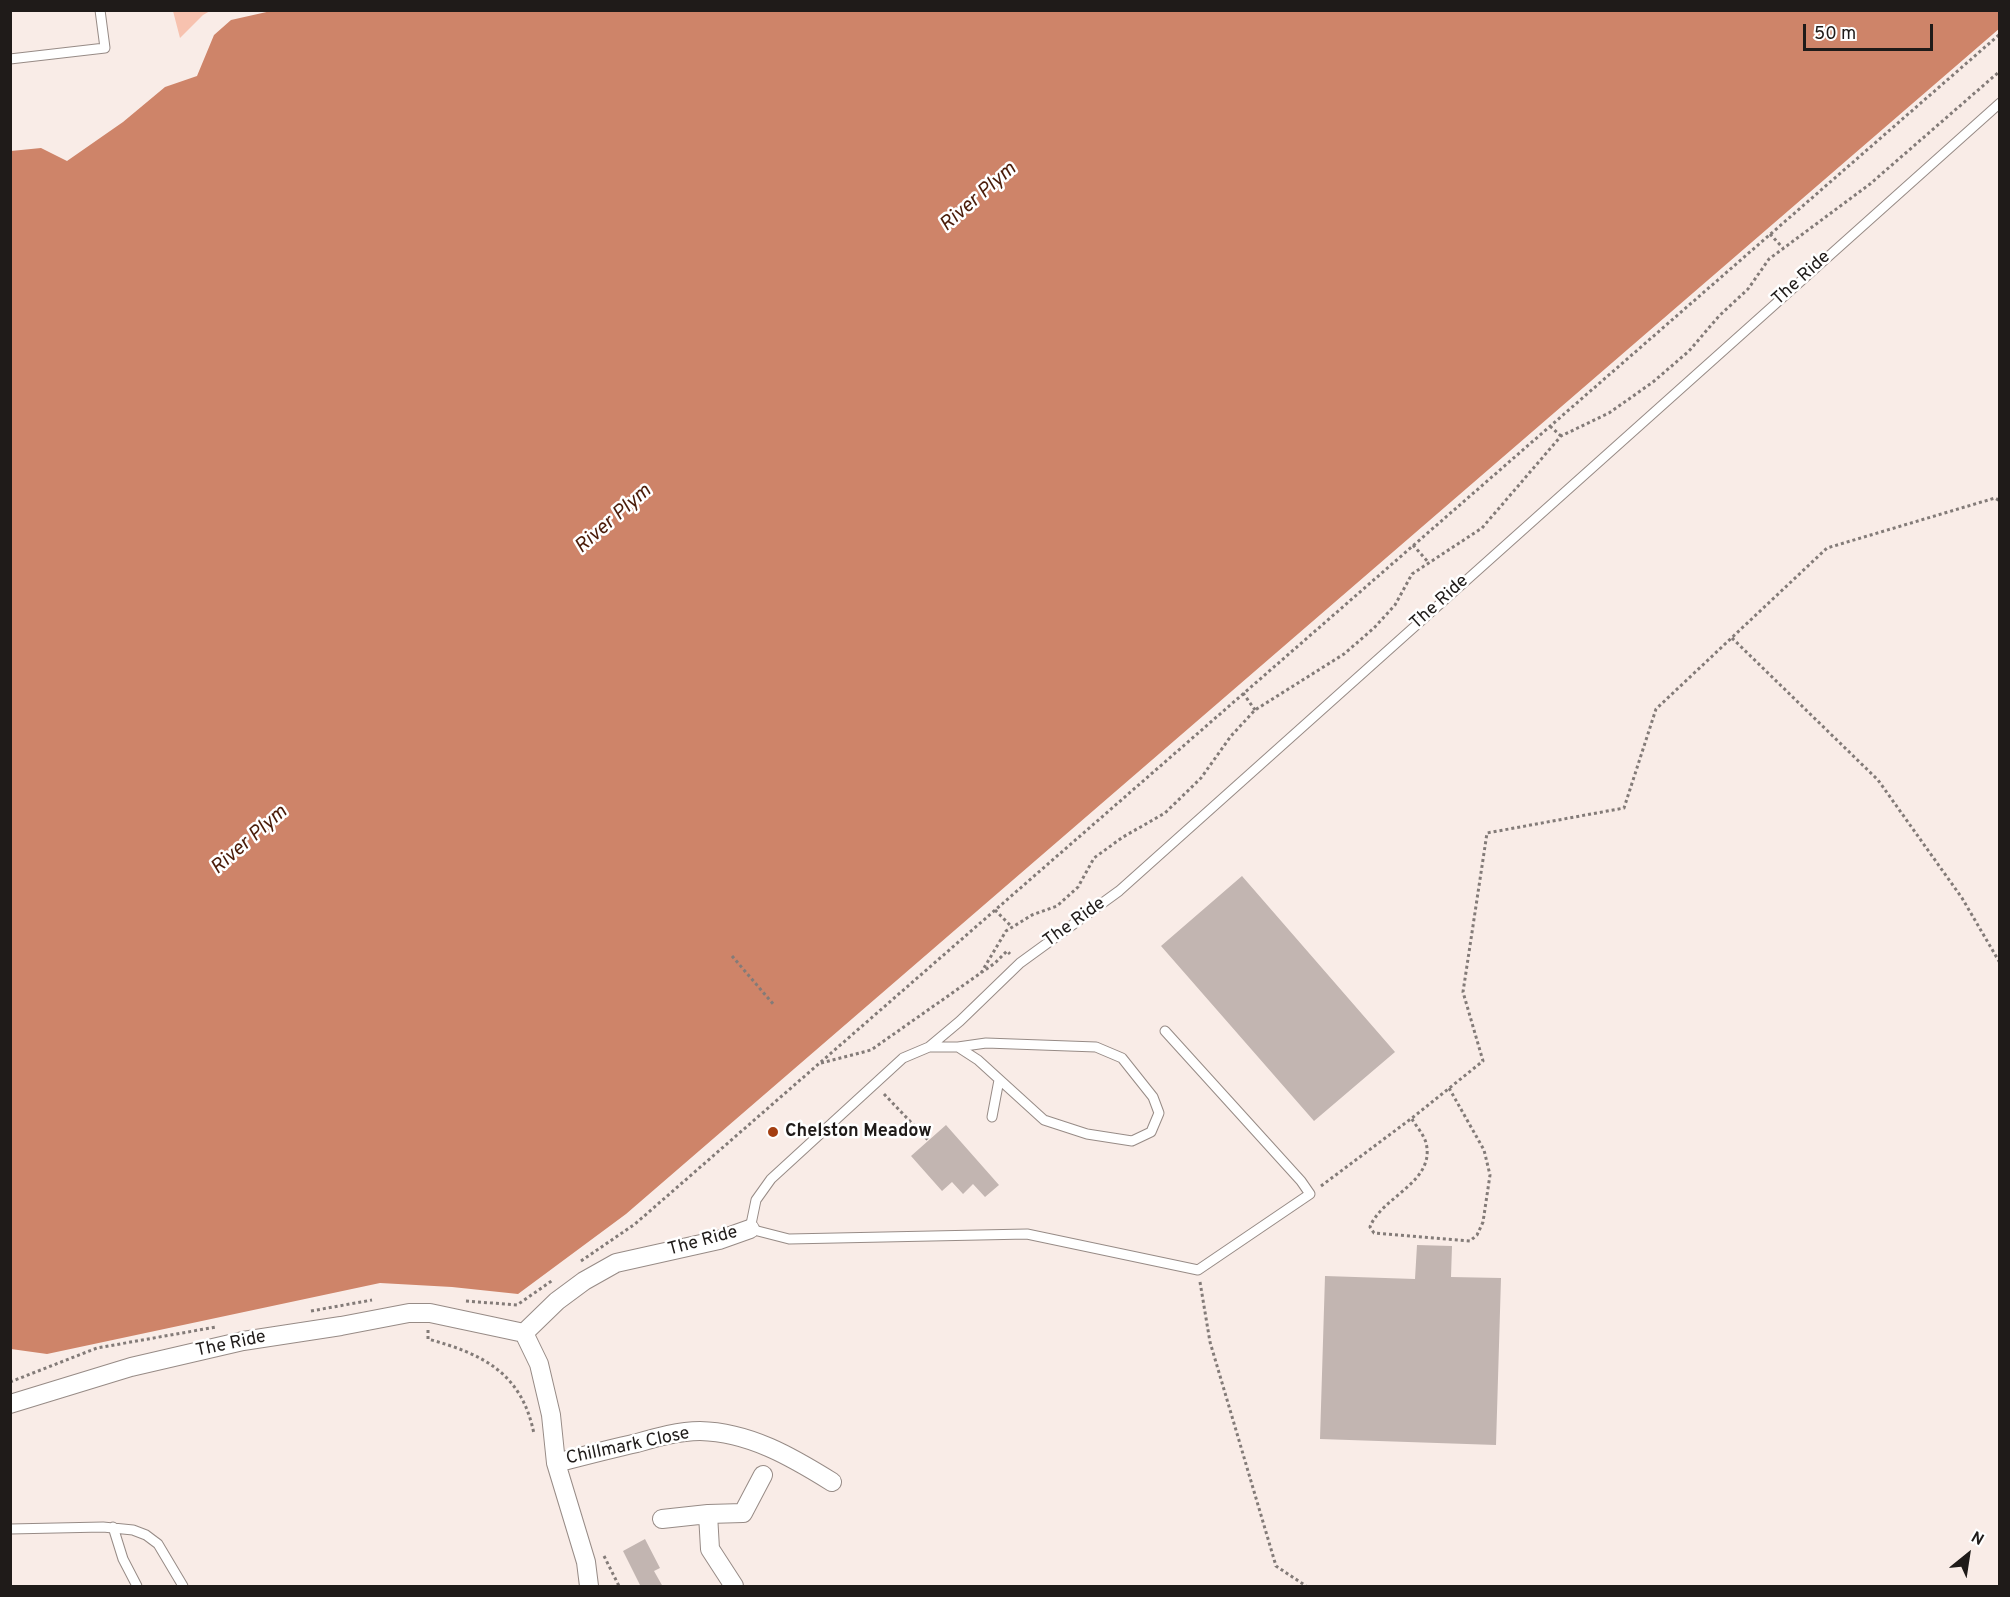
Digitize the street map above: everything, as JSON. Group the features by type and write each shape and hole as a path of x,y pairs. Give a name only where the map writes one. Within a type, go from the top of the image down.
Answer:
{"street":[{"name":"The Ride","path":"10,1404 131,1367 243,1341 409,1313 430,1313 524,1333 557,1301 584,1281 616,1263 719,1240 750,1229"},
{"path":"524,1333 539,1364 551,1415 556,1463 586,1562 589,1587"},
{"name":"Chillmark Close","path":"556,1463 669,1434 715,1432 734,1435 761,1444 791,1458 832,1482"},
{"path":"662,1519 743,1513 763,1475"},
{"path":"708,1514 710,1549 734,1587"}],"lane":[{"path":"10,59 105,48 100,10"},
{"name":"The Ride","path":"750,1229 756,1200 771,1179 903,1058 929,1047 1020,963 1119,891 2000,103"},
{"path":"750,1229 789,1239 1027,1234 1198,1270 1310,1194 1301,1180 1165,1031"},
{"path":"929,1047 958,1047 986,1042 1096,1047 1122,1058 1153,1097 1159,1113 1151,1132 1132,1141 1088,1134 1044,1120 978,1060 958,1047"},
{"path":"992,1117 999,1080"},
{"path":"112,1527 123,1559 137,1587"},
{"path":"10,1529 112,1527 133,1530 147,1535 158,1544 183,1587"}],"path":[{"path":"576,1264 635,1224 2000,34"},
{"path":"981,973 1006,932 1032,915 1057,906 1078,887 1094,858 1123,837 1165,813 1201,778 1231,736 1256,710 1344,654 1374,628 1395,605 1412,574 1482,528 1561,436 1610,413 1653,382 1689,351 1719,316 1748,289 1769,259 1870,184 2000,71"},
{"path":"1770,234 1783,248"},
{"path":"1550,426 1561,436"},
{"path":"1310,1194 1412,1118 1483,1061 1463,992 1487,833 1624,808 1656,709 1827,548 1995,498 2000,501"},
{"path":"1413,545 1429,563"},
{"path":"1732,638 1878,780 1962,898 2000,963"},
{"path":"1243,693 1256,710"},
{"path":"995,910 1012,927"},
{"path":"819,1063 871,1050 981,973 1007,951 1020,963"},
{"path":"732,956 774,1005"},
{"path":"875,1084 928,1140"},
{"path":"1412,1118 1426,1141 1427,1154 1421,1171 1408,1187 1374,1217 1370,1227 1374,1233 1470,1241 1477,1235 1483,1222 1490,1175 1484,1150 1449,1088"},
{"path":"1198,1270 1210,1342 1276,1566 1306,1587"},
{"path":"463,1301 517,1305 556,1278"},
{"path":"334,1307 375,1300"},
{"path":"430,1313 428,1339 469,1351 492,1364 524,1400 534,1435"}],"shaded area":[{"path":"173,10 210,11 180,38"}],"water":[{"name":"River Plym","path":"1999,10 2000,28 626,1214 518,1294 380,1283 47,1354 11,1349 11,151 41,148 67,161 123,122 165,87 197,76 214,35 231,20 271,11"}],"building":[{"path":"1242,876 1395,1052 1314,1121 1161,946"},
{"path":"946,1125 999,1185 985,1197 973,1184 963,1194 952,1182 942,1191 911,1156"},
{"path":"1417,1245 1452,1246 1451,1277 1501,1278 1496,1445 1320,1439 1325,1276 1415,1279"},
{"path":"645,1539 660,1568 654,1571 663,1587 641,1587 623,1551"}],"place":[{"name":"Chelston Meadow","path":"773,1132"}]}
